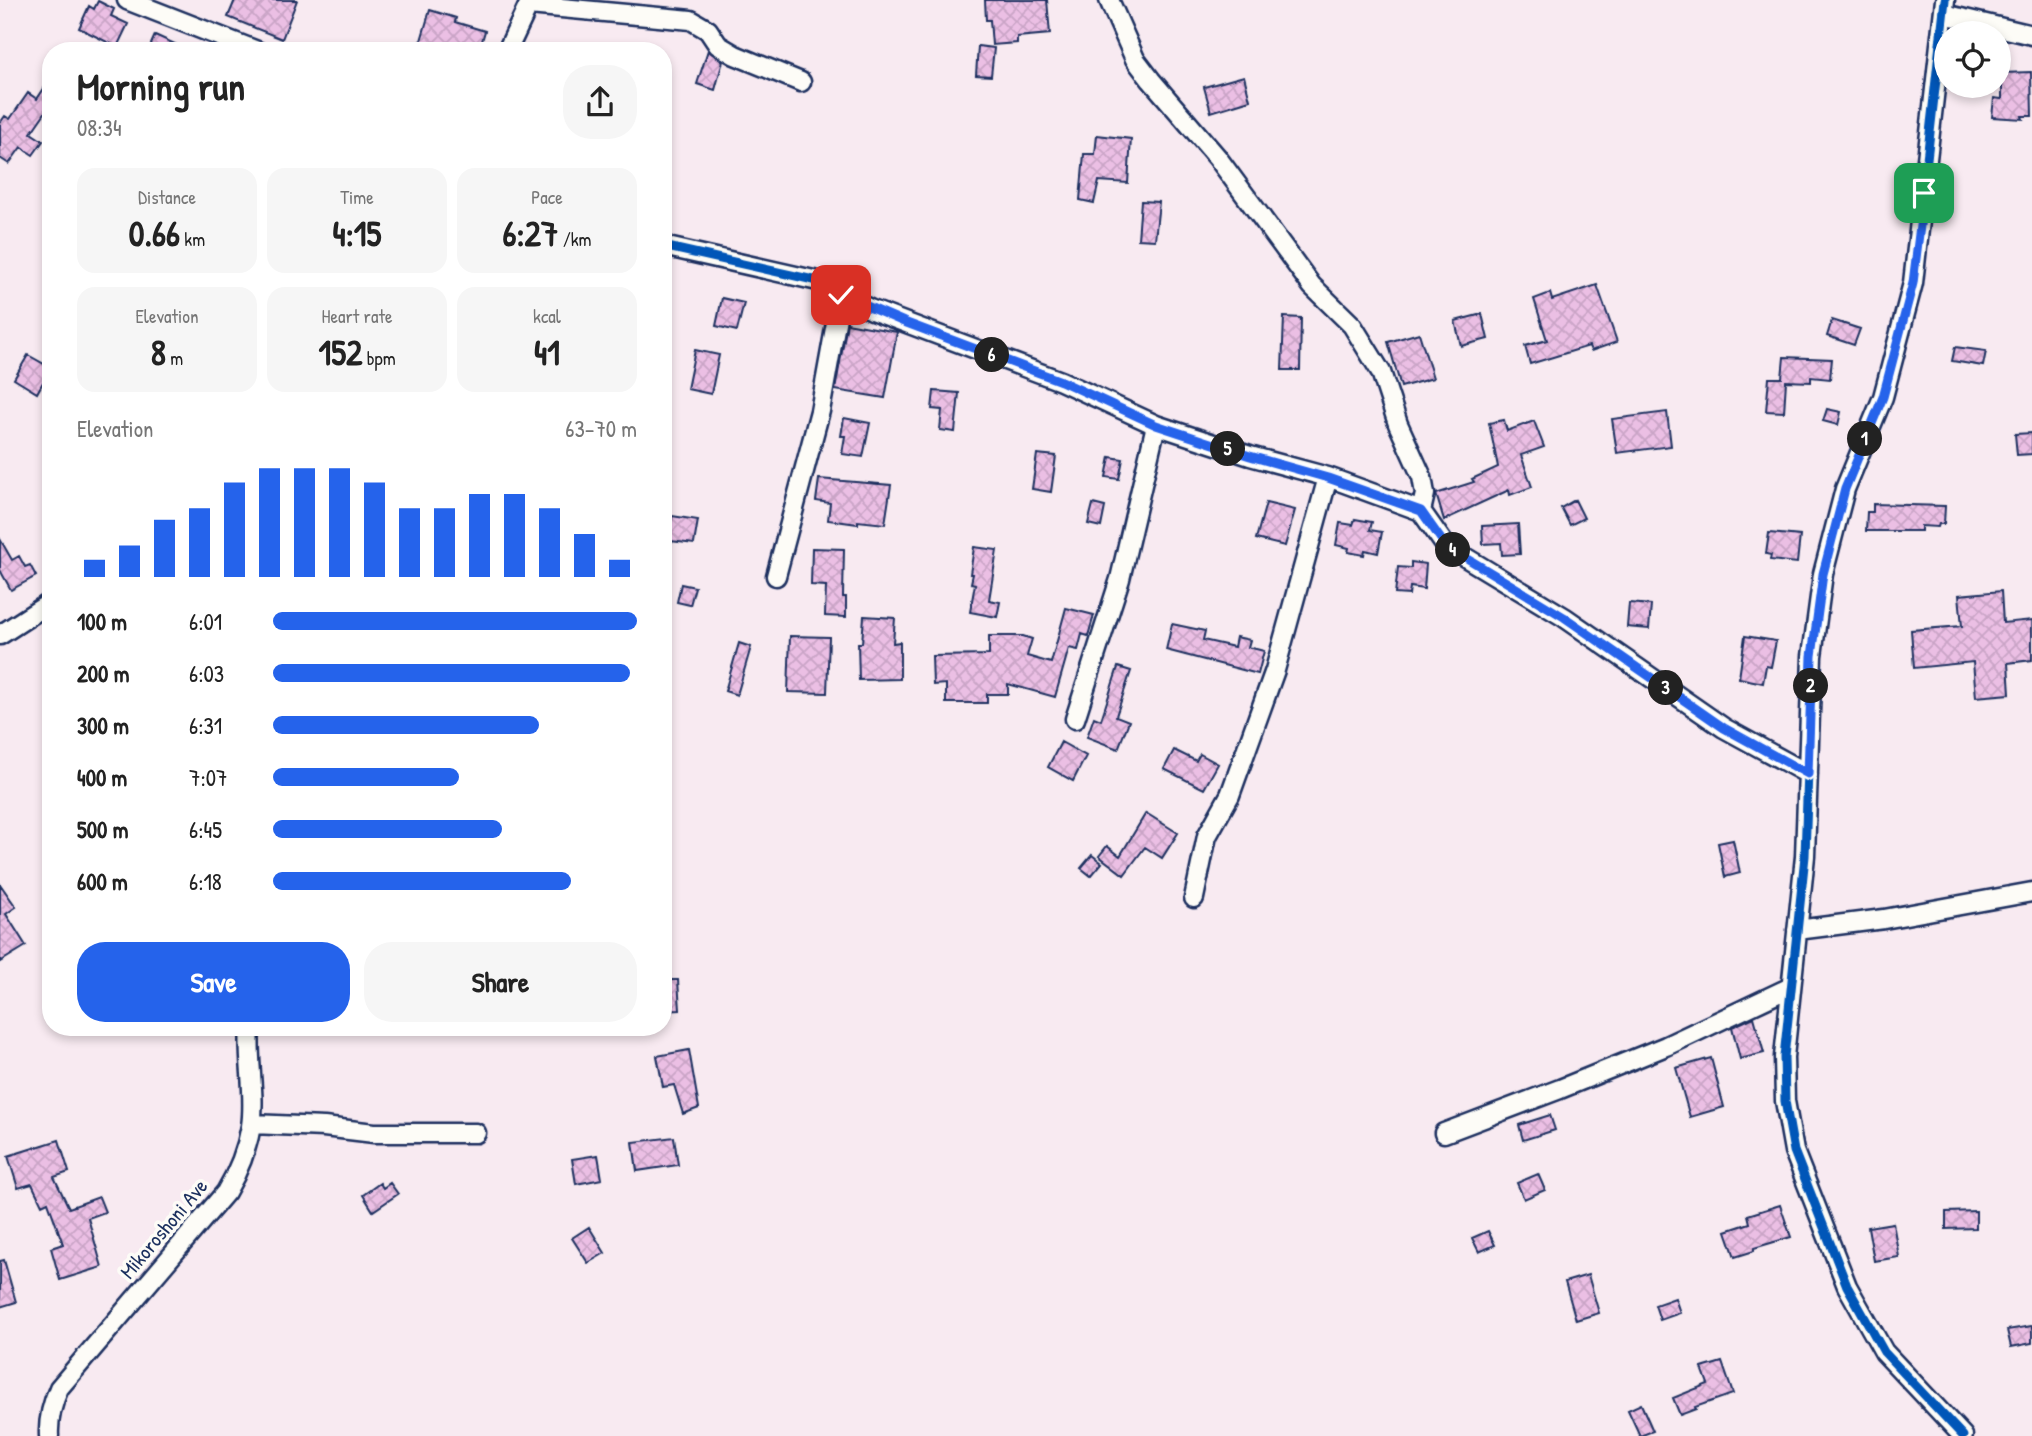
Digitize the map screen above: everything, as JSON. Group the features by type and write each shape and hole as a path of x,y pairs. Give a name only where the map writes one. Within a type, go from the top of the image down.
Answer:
{"street":[{"path":"127,0 234,42"},
{"path":"1109,0 1131,50 1151,80 1217,157 1312,286 1352,326 1381,372 1398,424 1422,477 1425,494 1421,511"},
{"path":"511,42 530,3 691,20 708,30 718,45 735,55 802,82"},
{"path":"1963,1436 1884,1352 1847,1286 1794,1151 1785,1101 1784,1057 1805,856 1812,656 1823,574 1845,489 1883,397 1913,283 1944,7 2032,35"},
{"path":"672,248 818,281 841,295 904,322 1061,381 1156,425 1328,478 1421,511 1445,545 1564,617 1724,728 1808,774"},
{"path":"776,576 820,411 841,295"},
{"path":"1075,719 1116,591 1156,425"},
{"path":"1194,898 1207,836 1230,795 1275,670 1328,478"},
{"path":"0,635 42,608"},
{"path":"1797,930 1884,919 2032,892"},
{"path":"1444,1133 1560,1090 1666,1046 1791,987"},
{"name":"Mikoroshoni Ave","path":"49,1436 51,1407 59,1388 226,1192 234,1178 252,1124 250,1036"},
{"path":"252,1124 324,1127 374,1133 476,1133"}],"building":[{"path":"235,0 297,0 282,39 228,17"},
{"path":"985,0 1047,0 1050,34 1017,37 1017,43 992,45"},
{"path":"98,1 114,9 111,16 128,24 119,42 107,42 79,28 89,6 94,9"},
{"path":"430,10 456,18 455,22 485,31 482,42 421,42"},
{"path":"155,35 170,42 152,42"},
{"path":"978,46 994,48 991,76 976,75"},
{"path":"708,50 723,61 715,90 697,84"},
{"path":"2031,72 2032,116 2022,116 2023,119 1992,117 1994,98 2011,98 2011,73"},
{"path":"1244,76 1250,100 1211,112 1204,87"},
{"path":"42,92 42,117 31,133 42,142 33,155 21,147 9,164 0,158 0,123 5,116 10,119 28,93 37,99"},
{"path":"1097,135 1131,139 1128,183 1099,181 1094,203 1080,200 1084,154 1095,154"},
{"path":"1141,201 1159,202 1155,240 1138,239"},
{"path":"1597,285 1617,342 1591,351 1589,346 1530,364 1525,346 1547,340 1534,299 1550,293 1552,300"},
{"path":"722,298 744,303 737,331 716,326"},
{"path":"1482,314 1488,339 1461,346 1455,321"},
{"path":"1284,317 1301,318 1300,370 1282,370"},
{"path":"1832,320 1860,329 1854,345 1827,336"},
{"path":"847,323 897,332 885,398 835,390"},
{"path":"1419,333 1433,378 1401,387 1388,342"},
{"path":"1955,347 1986,351 1983,366 1952,361"},
{"path":"695,350 719,355 711,394 687,389"},
{"path":"28,355 42,363 42,384 37,393 14,379"},
{"path":"1784,357 1832,359 1830,379 1811,377 1811,382 1786,381 1784,412 1766,411 1769,378 1782,378"},
{"path":"934,391 959,393 955,432 940,430 942,410 932,409"},
{"path":"1827,409 1841,412 1838,425 1823,421"},
{"path":"1667,412 1671,446 1617,453 1612,419"},
{"path":"844,418 870,423 863,457 842,454"},
{"path":"1504,420 1507,431 1534,421 1544,447 1521,455 1532,487 1510,495 1509,490 1444,520 1436,494 1474,482 1472,479 1498,467 1489,423"},
{"path":"2032,433 2032,454 2017,455 2015,434"},
{"path":"1037,454 1056,456 1051,492 1032,489"},
{"path":"1110,457 1123,459 1119,479 1106,477"},
{"path":"819,479 891,485 885,524 828,520 830,503 816,501"},
{"path":"1575,500 1584,518 1570,525 1561,508"},
{"path":"1266,503 1295,510 1285,546 1256,539"},
{"path":"1093,504 1105,507 1101,527 1088,524"},
{"path":"1873,504 1945,506 1944,524 1939,524 1938,527 1921,526 1921,531 1866,531 1867,512 1873,512"},
{"path":"672,516 698,520 694,544 672,541"},
{"path":"1355,519 1372,522 1370,530 1382,532 1378,553 1365,550 1364,555 1348,552 1349,548 1336,545 1340,523 1353,525"},
{"path":"1518,524 1520,554 1502,555 1501,543 1483,544 1482,526"},
{"path":"1769,533 1800,536 1797,563 1770,560 1771,555 1766,554"},
{"path":"0,539 12,560 19,556 25,567 30,565 36,576 11,590 0,570"},
{"path":"974,547 997,550 989,600 1000,602 997,617 970,612 975,584 971,583 973,574 970,574"},
{"path":"812,548 844,549 843,597 846,597 846,617 825,616 826,586 811,585"},
{"path":"1411,562 1426,564 1424,589 1410,587 1409,595 1395,594 1398,567 1411,568"},
{"path":"681,584 695,587 690,605 677,602"},
{"path":"2001,591 2003,623 2032,620 2032,660 2008,663 2010,694 1976,697 1973,662 1914,668 1911,630 1962,626 1959,595"},
{"path":"1629,603 1651,605 1649,629 1627,627"},
{"path":"1066,608 1094,615 1088,636 1082,634 1078,650 1069,648 1055,697 1008,684 1008,694 987,694 987,703 946,703 946,684 933,685 932,656 989,655 989,636 1023,636 1032,639 1027,656 1051,663"},
{"path":"864,616 895,618 893,643 900,642 900,679 859,680 858,643 862,643"},
{"path":"1172,624 1205,631 1203,640 1234,647 1236,637 1250,640 1248,647 1264,651 1258,674 1166,650"},
{"path":"790,636 829,637 827,693 788,692"},
{"path":"1745,636 1776,641 1771,667 1766,666 1763,683 1739,678"},
{"path":"739,643 751,647 737,695 725,691"},
{"path":"1118,667 1131,671 1116,716 1129,721 1118,749 1087,737 1094,717 1101,720"},
{"path":"1061,742 1086,756 1073,781 1048,767"},
{"path":"1174,750 1196,761 1200,754 1218,764 1204,789 1164,769"},
{"path":"1146,813 1178,833 1162,858 1145,847 1124,875 1099,856 1107,846 1120,856"},
{"path":"1733,840 1740,873 1725,877 1718,843"},
{"path":"1092,855 1102,863 1091,876 1081,868"},
{"path":"0,884 16,907 6,914 26,946 0,962"},
{"path":"672,980 678,980 680,1010 672,1010"},
{"path":"1754,1017 1764,1053 1740,1059 1732,1027"},
{"path":"689,1050 699,1108 683,1114 674,1085 663,1087 657,1056"},
{"path":"1711,1058 1724,1107 1690,1117 1676,1068"},
{"path":"1550,1115 1555,1130 1523,1140 1519,1125"},
{"path":"674,1137 678,1165 637,1171 633,1142"},
{"path":"59,1140 69,1172 54,1177 69,1208 99,1197 105,1212 88,1218 102,1267 60,1280 51,1248 63,1244 48,1202 42,1205 32,1184 18,1188 8,1156"},
{"path":"598,1155 602,1179 576,1184 572,1159"},
{"path":"1538,1174 1545,1190 1524,1199 1517,1183"},
{"path":"380,1183 383,1188 390,1183 398,1194 373,1211 363,1195"},
{"path":"1780,1205 1791,1237 1735,1257 1726,1231 1750,1223 1748,1215"},
{"path":"1976,1211 1976,1228 1946,1229 1946,1212"},
{"path":"1893,1223 1899,1257 1874,1261 1868,1227"},
{"path":"589,1227 605,1253 588,1263 572,1238"},
{"path":"1488,1231 1495,1245 1479,1252 1472,1238"},
{"path":"4,1260 16,1302 0,1307 0,1261"},
{"path":"1588,1275 1599,1313 1576,1320 1565,1282"},
{"path":"1675,1298 1680,1313 1660,1320 1655,1305"},
{"path":"2032,1326 2032,1343 2011,1347 2007,1330"},
{"path":"1722,1362 1733,1394 1680,1415 1673,1398 1708,1384 1702,1368"},
{"path":"1641,1404 1653,1431 1640,1436 1628,1410"}],"cycle path":[{"path":"1945,0 1913,283 1883,397 1845,489 1823,574 1812,656 1805,856 1784,1057 1785,1101 1794,1151 1847,1286 1884,1352 1963,1436"},
{"path":"672,248 818,281 872,310 1061,381 1156,425 1250,456 1328,477 1421,511 1445,545 1564,617 1724,728 1808,774"}],"route":[{"path":"841,295 872,310 1061,381 1156,425 1328,478 1421,511 1445,545 1564,617 1724,728 1808,774 1812,656 1823,574 1845,489 1883,397 1913,283 1924,193"}]}
